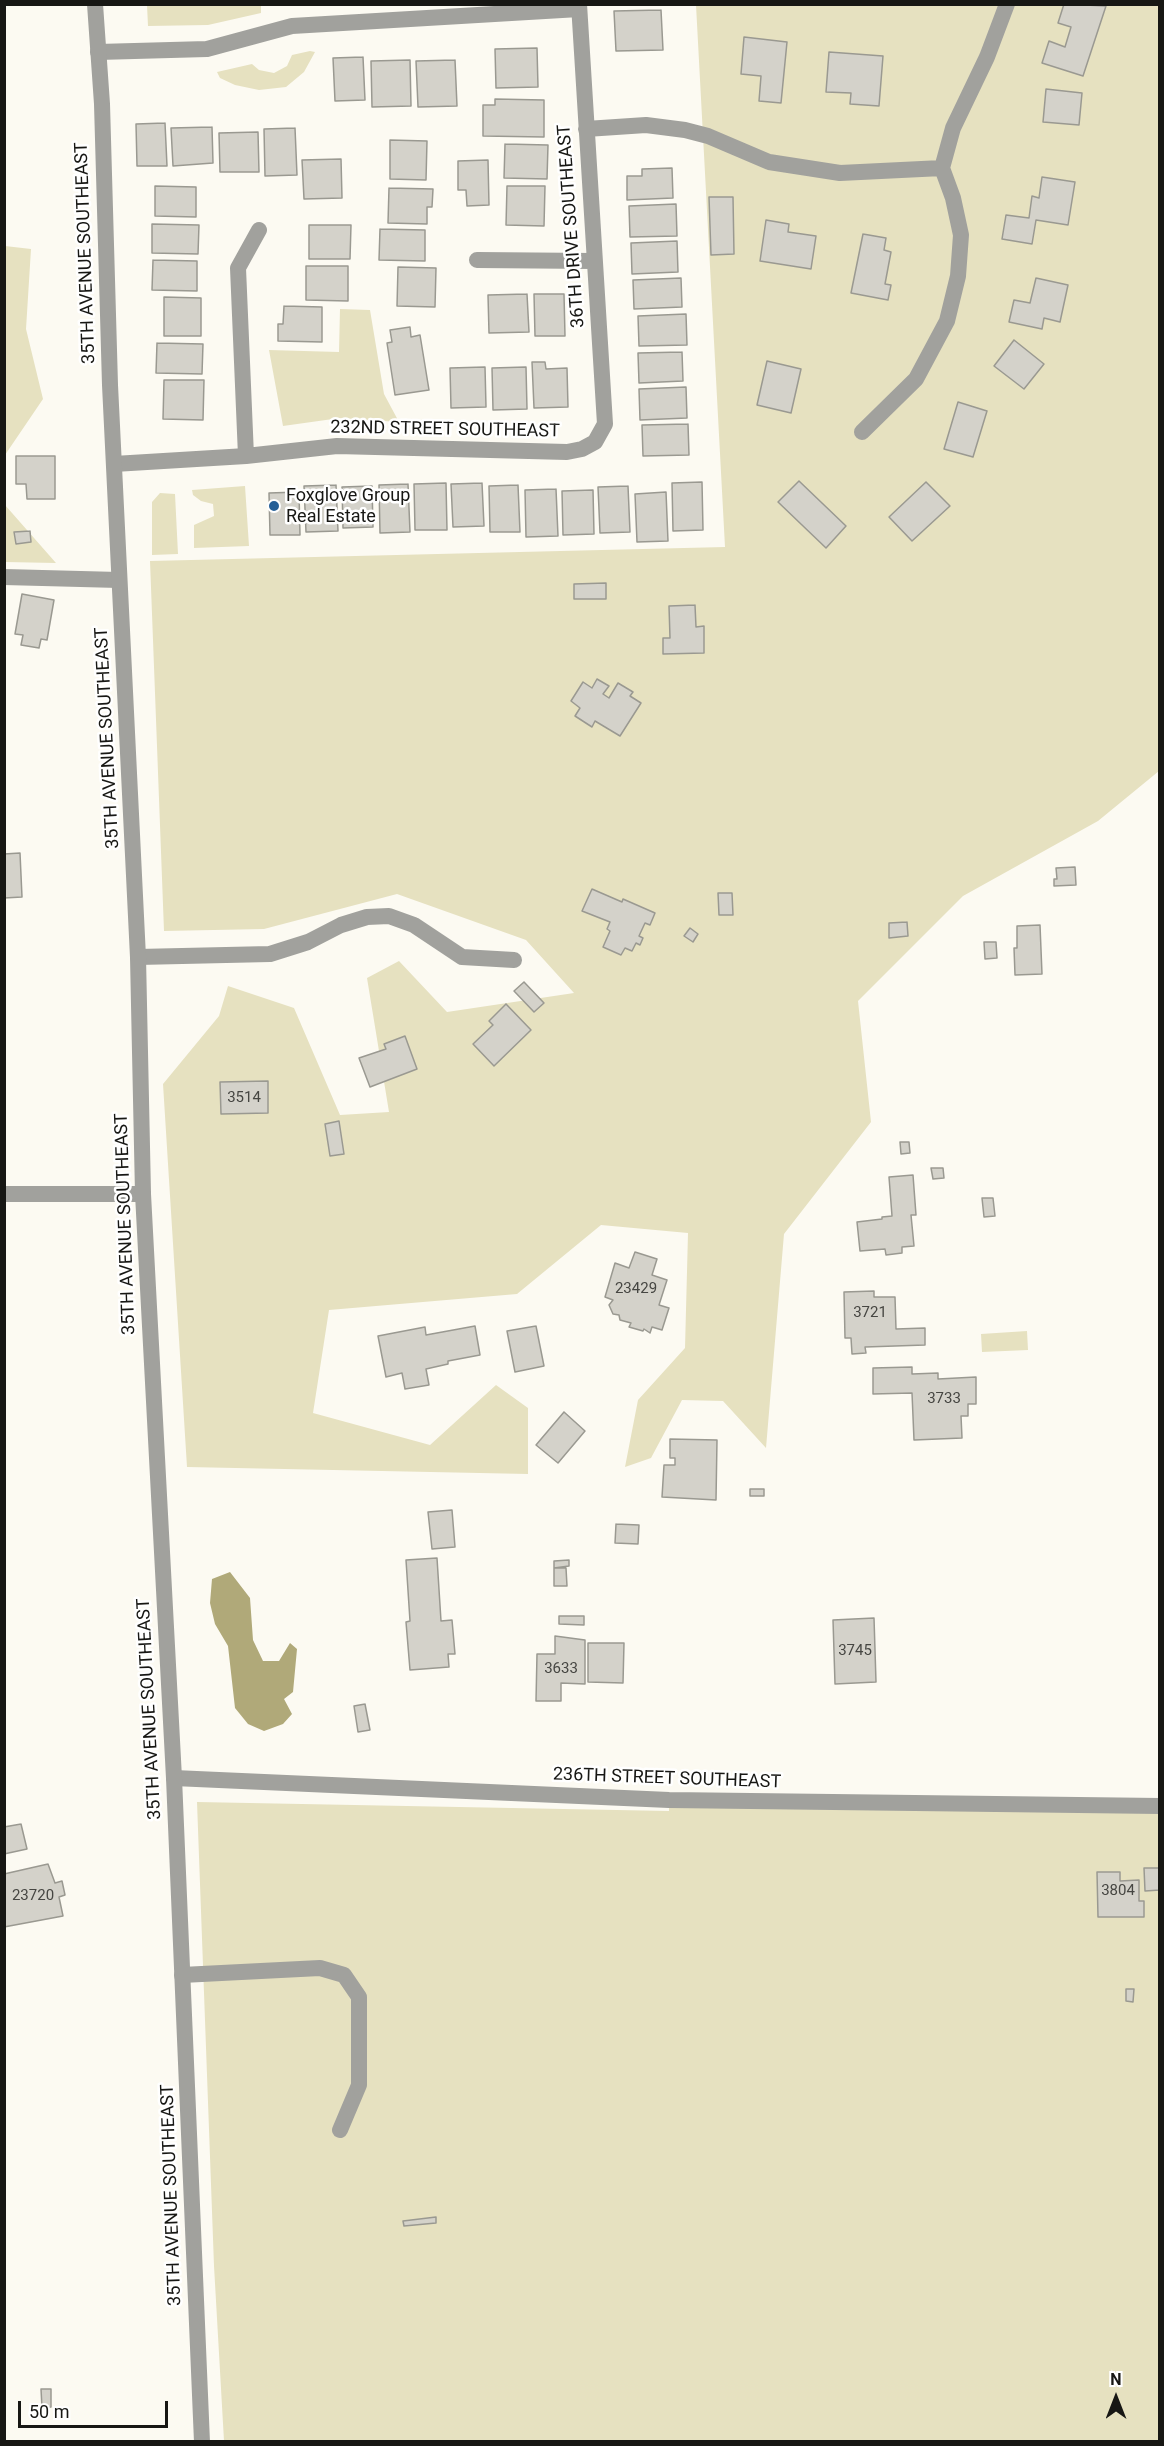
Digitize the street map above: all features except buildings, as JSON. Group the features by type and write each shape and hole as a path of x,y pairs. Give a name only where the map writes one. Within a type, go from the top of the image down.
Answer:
{"street":[{"name":"35TH AVENUE SOUTHEAST","path":"95,4 102,104 114,464 138,957 143,1194 174,1778 202,2442"},
{"path":"861,432 916,379 947,321 958,276 961,235 953,198 942,168 953,128 987,57 1007,4"},
{"path":"98,52 207,49 292,26 364,12 579,7"},
{"name":"36TH DRIVE SOUTHEAST","path":"579,7 593,261 605,424 595,442"},
{"path":"586,129 646,125 685,130 708,136 769,162 840,173 942,168"},
{"path":"246,456 238,268 259,230"},
{"path":"477,260 593,261"},
{"name":"232ND STREET SOUTHEAST","path":"114,464 246,456 337,446 567,453 595,442"},
{"path":"4,577 119,580"},
{"path":"138,957 270,954 308,942 341,925 367,917 389,916 414,925 462,957 514,960"},
{"path":"4,1194 143,1194"},
{"name":"236TH STREET SOUTHEAST","path":"174,1778 669,1800 1160,1806"},
{"path":"182,1975 320,1968 344,1975 359,1997 359,2085 340,2130"}],"shaded area":[{"path":"147,5 261,5 261,13 208,25 148,26"},
{"path":"696,5 1159,5 1159,771 1098,821 963,896 858,1001 871,1122 784,1234 766,1448 723,1401 682,1400 651,1458 625,1467 638,1400 685,1348 688,1233 601,1225 517,1294 329,1310 313,1413 430,1445 496,1385 528,1408 528,1474 187,1467 163,1084 219,1016 228,986 294,1008 340,1115 389,1112 367,978 399,961 447,1012 574,993 526,940 397,894 264,929 164,931 150,561 725,547"},
{"path":"315,52 304,72 286,87 259,90 235,85 220,78 217,72 252,64 259,70 274,73 287,66 292,55"},
{"path":"5,246 31,249 26,329 43,399 5,455"},
{"path":"340,309 370,310 384,394 399,422 340,418 283,426 269,350 339,352"},
{"path":"245,486 249,546 194,548 194,525 214,516 213,504 201,501 193,495 192,490"},
{"path":"160,493 175,494 178,554 152,555 152,502"},
{"path":"5,505 56,563 5,562"},
{"path":"1027,1331 1028,1350 982,1352 981,1334"},
{"path":"230,1572 250,1598 253,1640 263,1661 279,1661 290,1643 297,1649 293,1692 284,1699 292,1714 283,1724 264,1731 248,1724 235,1708 228,1646 215,1624 210,1603 212,1579"},
{"path":"669,1800 1159,1806 1159,2441 224,2441 214,2266 197,1802 669,1811"}],"place":[{"name":"Foxglove Group Real Estate","path":"274,506"}]}
